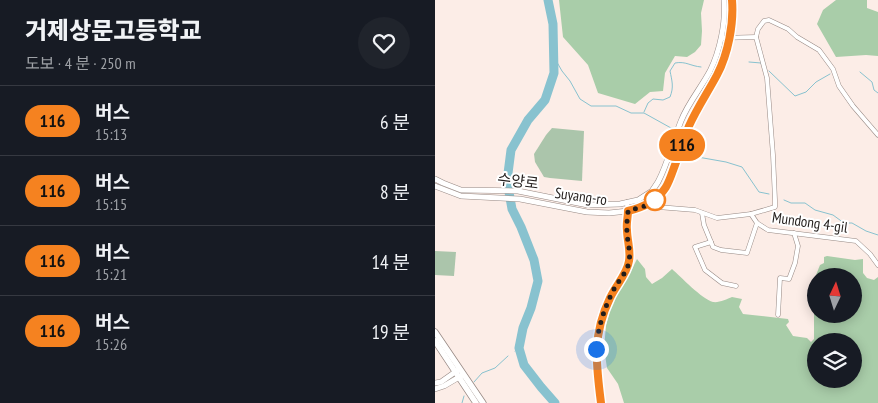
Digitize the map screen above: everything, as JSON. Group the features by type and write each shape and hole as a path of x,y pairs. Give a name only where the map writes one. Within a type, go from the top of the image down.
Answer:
{"main road":[{"path":"435,332 476,403"},
{"path":"435,341 446,358 483,403"}],"street":[{"name":"수양로","path":"435,179 461,190 518,191 587,205 627,202 638,200 645,196 652,191 658,182 686,109 717,55 721,38 724,0"},
{"name":"Suyang-ro","path":"435,186 461,196 520,199 587,212 609,213 628,211 645,206 655,200 666,187 693,118 718,73 725,56 730,38 732,0"},
{"path":"751,214 775,207 767,78 756,37 758,29 764,21 769,20 788,29 797,37 819,50 833,69 839,86 853,106 878,135"},
{"path":"721,38 756,37"},
{"path":"601,403 597,366 597,337 605,309 629,261 627,202"},
{"name":"Mundong 4-gil","path":"645,206 695,210 717,218 751,214 757,223 768,230 856,241 878,266"},
{"path":"702,213 704,225 713,247 721,250 747,253 757,223"},
{"path":"777,315 780,278 789,279 795,263 798,246 794,233"},
{"path":"711,242 695,247 705,270 722,283 736,286"},
{"path":"446,358 451,368 450,380"},
{"path":"435,389 444,386 459,373"},
{"path":"435,384 450,380 465,386"}],"green space":[{"path":"559,0 704,0 701,13 701,45 687,57 675,56 665,73 663,91 650,92 635,104 598,93 588,65 563,37"},
{"path":"836,0 867,0 867,8 878,12 878,56 836,57 817,24 823,10"},
{"path":"552,128 584,131 582,181 544,177 535,162 534,154"},
{"path":"435,251 456,252 454,276 435,275"},
{"path":"827,256 855,260 863,259 863,268 819,268 824,263 824,257"},
{"path":"637,259 645,269 646,277 652,284 672,269 708,300 713,302 723,301 732,297 742,299 739,307 743,314 788,319 789,322 786,325 793,336 807,338 807,388 862,388 862,333 814,333 814,323 862,323 863,273 867,278 874,280 878,277 878,403 624,403 618,384 607,368 604,348 610,310 619,287 629,275"}],"waterway":[{"path":"548,0 553,24 554,73 545,100 528,120 511,150 507,181 512,209 534,260 538,281 531,308 523,328 519,348 524,365 555,403"},
{"path":"554,57 580,99 591,106 616,106 631,113 644,113 671,128 675,128"},
{"path":"749,62 761,63"},
{"path":"644,112 648,103 653,99 663,100 670,97 672,87 670,71 675,63 701,67"},
{"path":"769,71 795,96 806,92 816,82 830,74"},
{"path":"860,72 872,82 874,90 878,93"},
{"path":"692,156 742,167 759,192 769,194"},
{"path":"784,200 791,203 805,203 815,210 833,215 844,223 852,223 878,235"},
{"path":"515,351 519,348"},
{"path":"474,382 482,373 495,368 508,356"},
{"path":"462,403 464,396"}],"bus line":[{"name":"116","path":"601,403 597,366 597,337 605,309 629,261 628,211 645,206 655,200 666,187 696,111 718,73 725,56 730,38 732,0"}],"route":[{"path":"596,349 597,337 605,309 629,261 628,211 645,206 655,200"}]}
